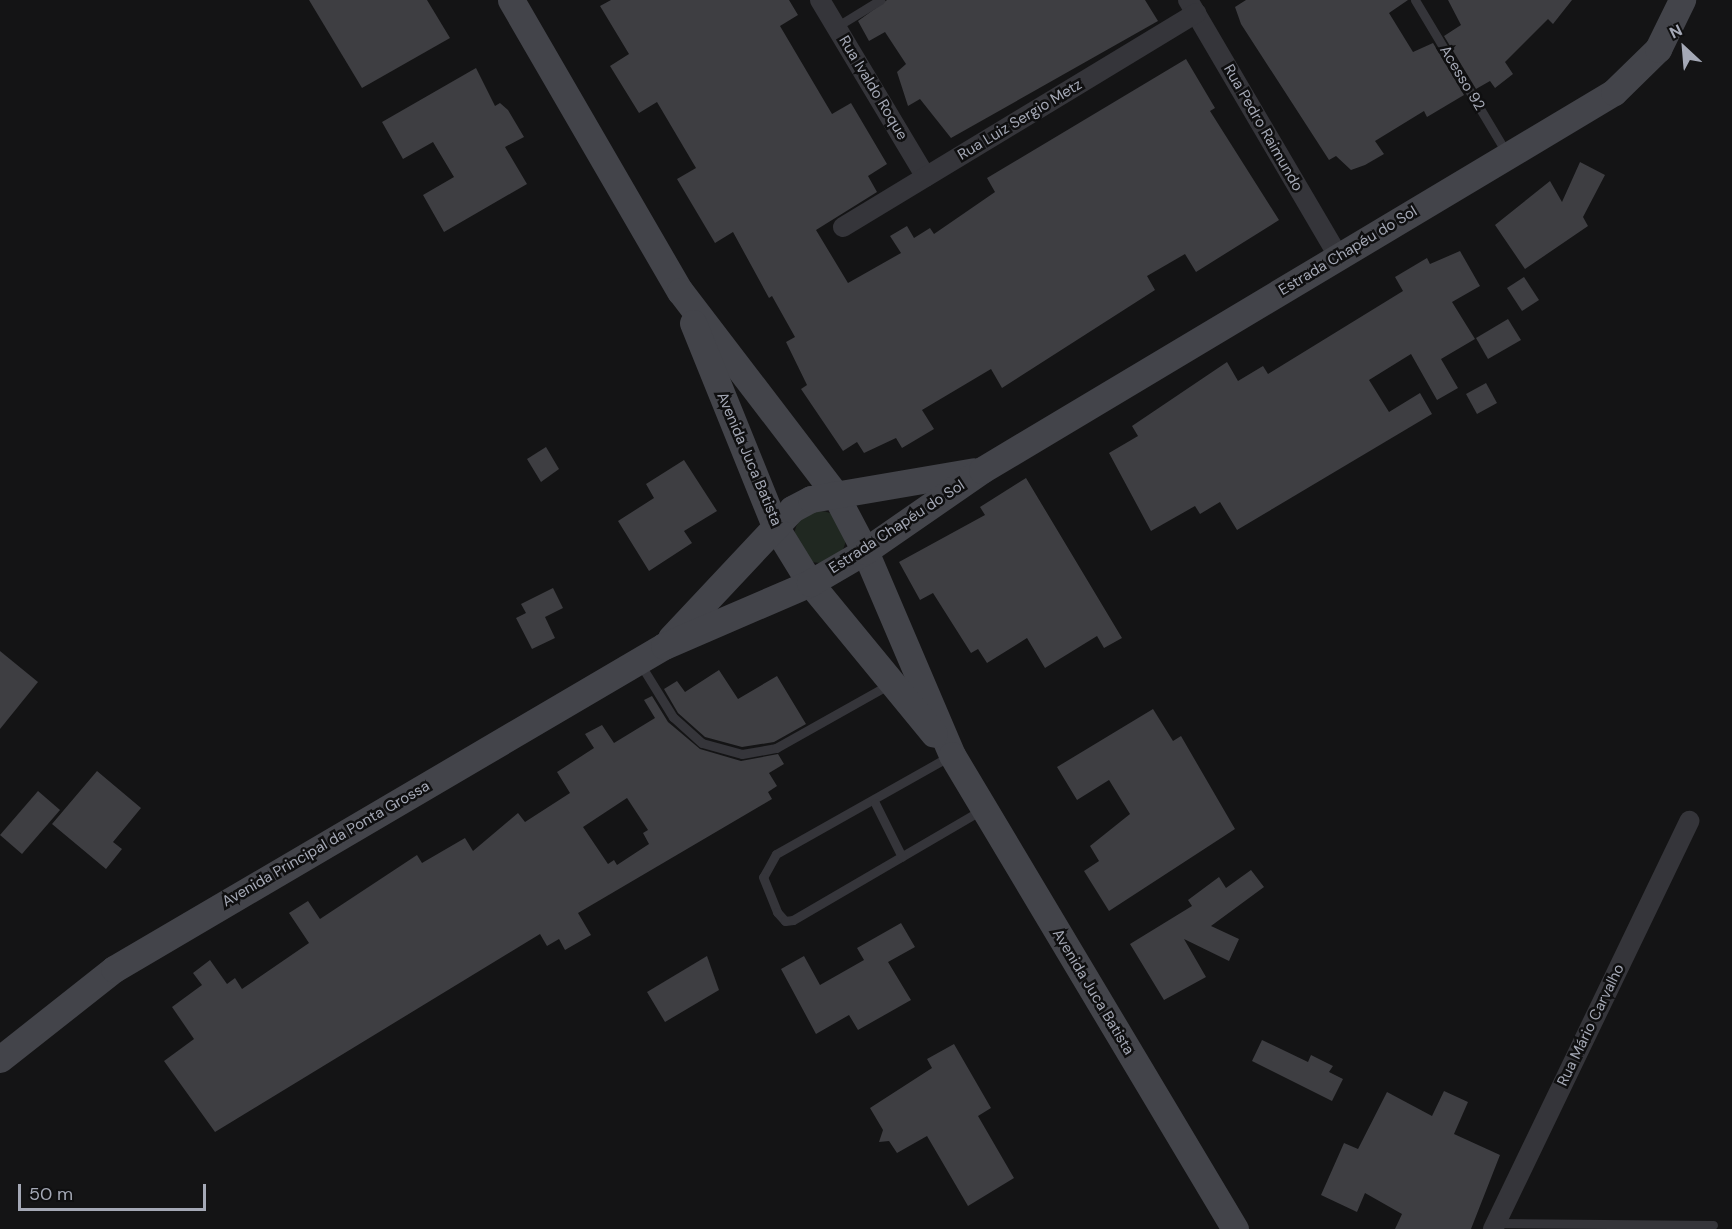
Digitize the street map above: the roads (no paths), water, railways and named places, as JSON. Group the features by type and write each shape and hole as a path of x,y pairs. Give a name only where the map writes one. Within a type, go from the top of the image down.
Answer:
{"main road":[{"name":"Avenida Juca Batista","path":"511,0 680,291 835,494 865,551 952,755 1235,1229"},
{"name":"Estrada Chapéu do Sol","path":"810,583 865,551 982,470 1614,92 1658,49 1682,0"},
{"name":"Avenida Juca Batista","path":"680,291 775,526 810,583 952,755"},
{"name":"Estrada Chapéu do Sol","path":"835,494 982,470"},
{"name":"Avenida Principal da Ponta Grossa","path":"664,646 775,526 811,499 835,494"},
{"name":"Avenida Principal da Ponta Grossa","path":"0,1059 114,969 638,661 664,646 810,583"}],"street":[{"name":"Rua Ivaldo Roque","path":"820,0 926,177"},
{"name":"Rua Luiz Sergio Metz","path":"843,227 926,177 1192,7"},
{"name":"Rua Pedro Raimundo","path":"1192,7 1338,256"},
{"name":"Rua Mário Carvalho","path":"1495,1226 1689,821"}],"lane":[{"path":"836,27 880,0"},
{"name":"Acesso 92","path":"1414,0 1509,156"},
{"path":"638,661 673,717 695,737 742,754 776,748 892,683"},
{"path":"952,755 875,803 776,854 763,878 777,912 785,921 794,920 984,808"},
{"path":"875,803 902,857"},
{"path":"1495,1226 1713,1225"}]}
